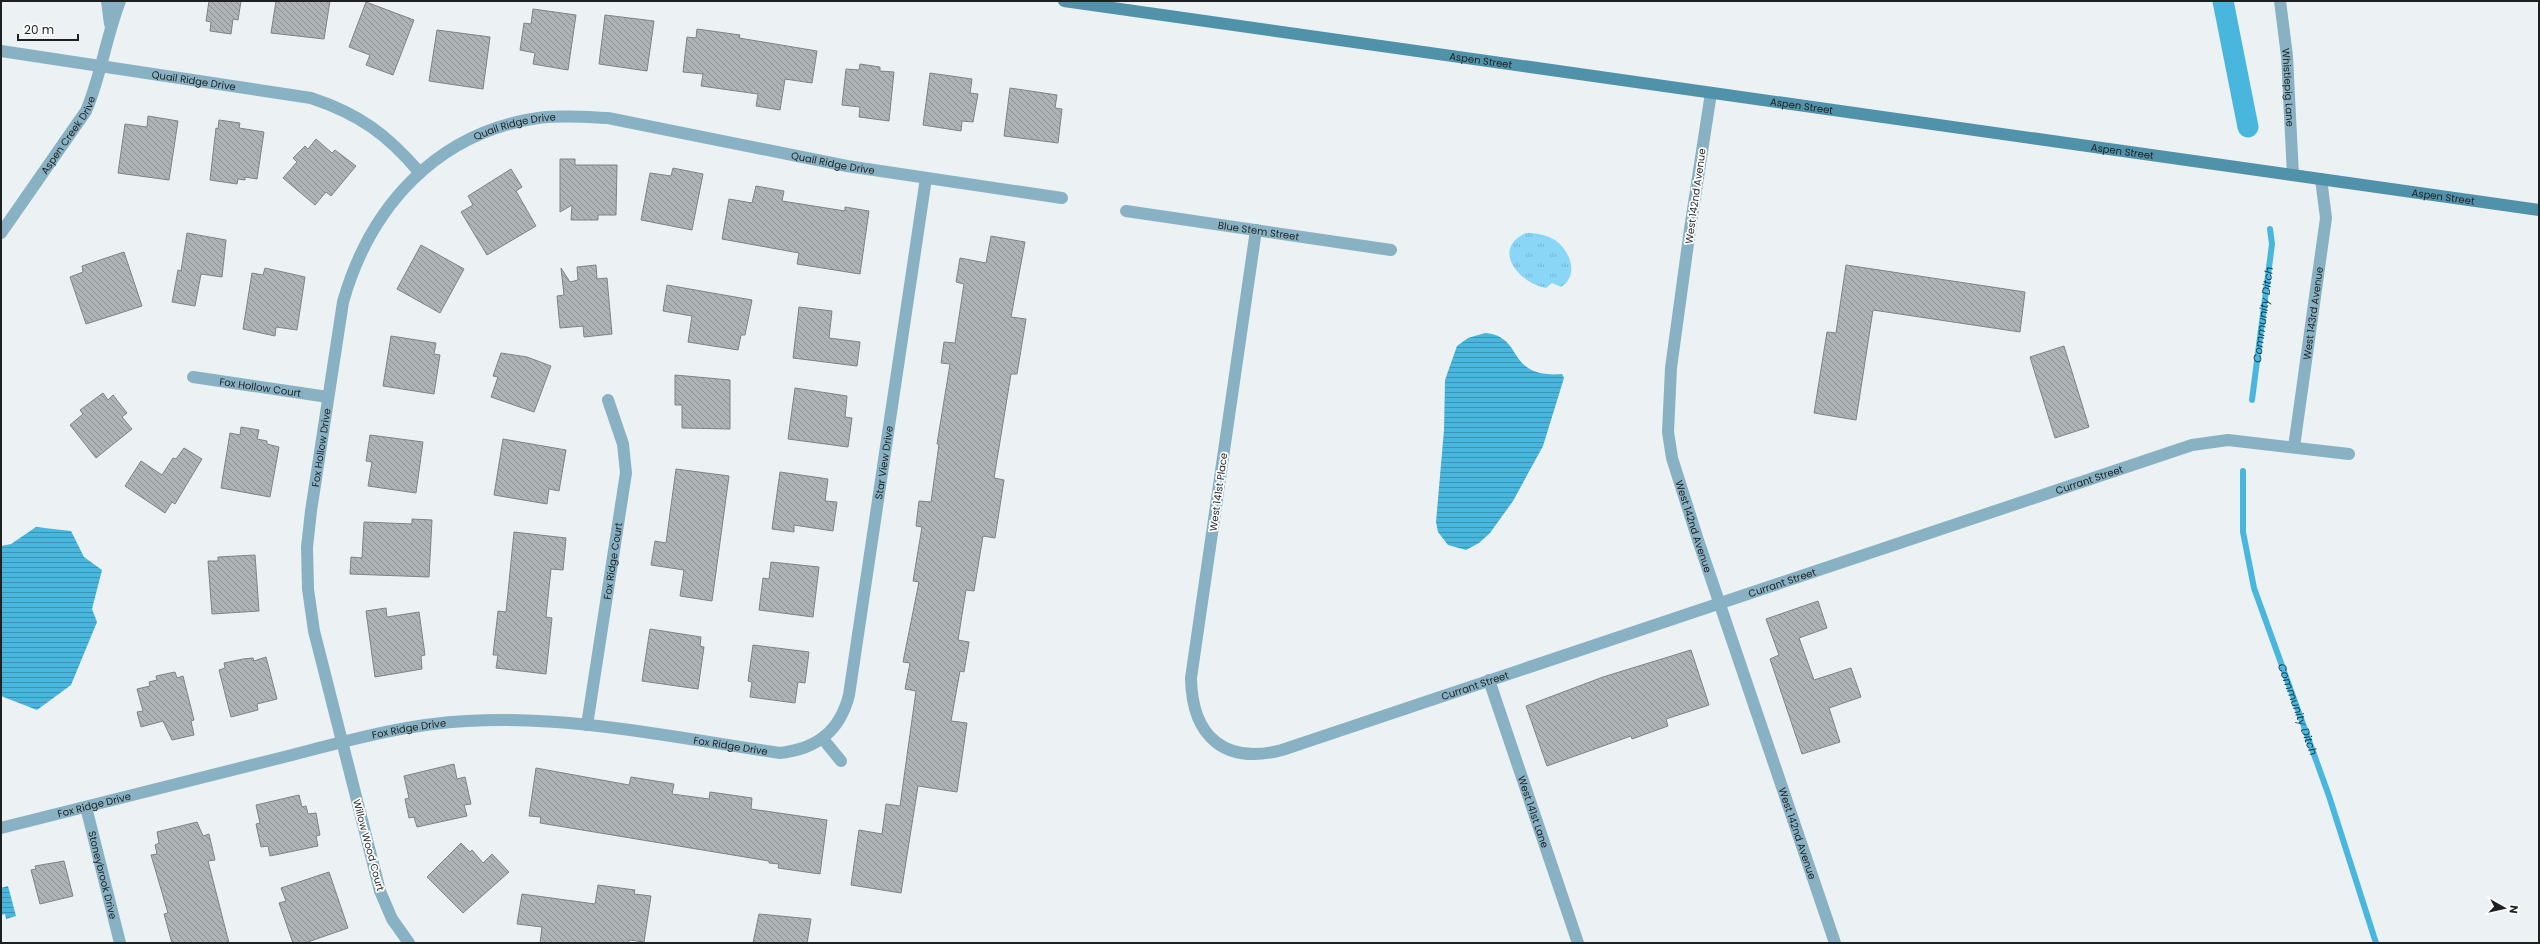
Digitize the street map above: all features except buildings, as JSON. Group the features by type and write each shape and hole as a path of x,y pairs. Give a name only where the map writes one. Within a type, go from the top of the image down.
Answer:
{"street":[{"name":"Aspen Creek Drive","path":"108,1 110,26"},
{"name":"Aspen Creek Drive","path":"1,233 76,127 93,94 110,26 120,1"},
{"name":"Aspen Street","path":"1064,1 1711,94 2539,210"},
{"name":"Whistlepig Lane","path":"2280,1 2287,56 2293,175"},
{"name":"Quail Ridge Drive","path":"1,51 311,98 337,106 362,119 385,135 420,173 452,150 475,137 500,128 538,118 571,116 608,118 847,166 1062,198"},
{"name":"West 142nd Avenue","path":"1711,94 1690,229 1667,412 1672,458 1719,603 1835,943"},
{"name":"Fox Hollow Drive","path":"342,742 314,631 308,589 307,547 311,511 343,302 352,270 366,240 381,215 420,173"},
{"name":"Star View Drive","path":"823,740 836,726 846,710 849,695 926,178"},
{"name":"West 143rd Avenue","path":"2294,447 2326,218 2322,179"},
{"name":"Blue Stem Street","path":"1126,211 1391,250"},
{"name":"West 141st Place","path":"1221,745 1206,732 1196,717 1191,698 1191,678 1256,230"},
{"name":"Fox Hollow Court","path":"193,377 328,397"},
{"name":"Fox Ridge Court","path":"586,725 626,473 623,444 608,400"},
{"name":"Currant Street","path":"1221,745 1251,756 1266,754 2192,445 2228,440 2349,454"},
{"name":"West 141st Lane","path":"1489,680 1578,943"},
{"name":"Fox Ridge Drive","path":"1,828 342,742 405,728 466,721 516,719 586,725 780,753 798,751 823,740"},
{"path":"823,740 841,761"},
{"name":"Willow Wood Court","path":"342,742 380,891 392,919 409,943"},
{"name":"Stoneybrook Drive","path":"86,807 120,943"}],"green space":[{"path":"1526,233 1540,234 1550,237 1559,243 1568,255 1571,269 1570,276 1567,282 1561,287 1552,283 1546,288 1536,285 1527,280 1513,265 1510,256 1510,248 1515,240"}],"shaded area":[{"path":"1485,333 1497,336 1506,341 1523,364 1532,370 1544,374 1562,374 1564,378 1543,446 1513,501 1490,533 1479,543 1466,550 1448,545 1438,532 1436,522 1444,430 1445,380 1457,346 1468,338"},
{"path":"36,527 71,531 84,557 102,570 92,609 97,622 71,685 37,710 1,696 1,546 11,544"},
{"path":"8,886 16,916 6,919 5,914 1,915 1,888"}],"waterway":[{"name":"Community Ditch","path":"2223,1 2248,127"},
{"name":"Community Ditch","path":"2252,400 2272,244 2270,229"},
{"name":"Community Ditch","path":"2243,471 2243,532 2254,588 2329,796 2376,943"}]}
